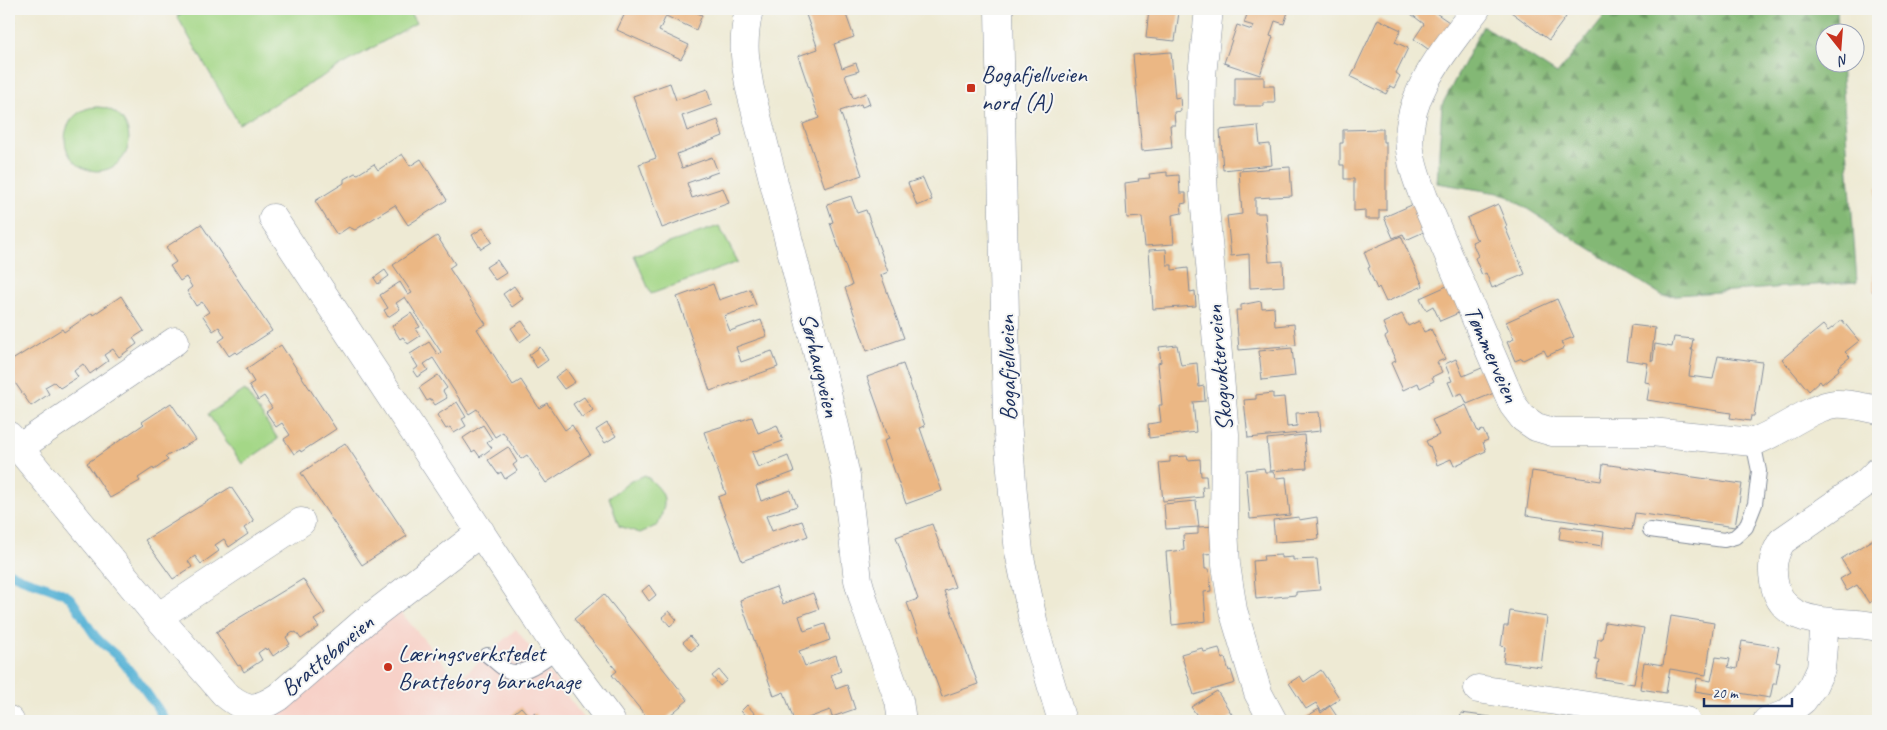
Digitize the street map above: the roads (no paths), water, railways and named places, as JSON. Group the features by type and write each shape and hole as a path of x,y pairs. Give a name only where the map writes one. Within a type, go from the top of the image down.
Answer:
{"street":[{"name":"Sørhaugveien","path":"750,9 744,33 744,56 750,89 821,366 840,448 846,477 858,580 899,701 902,721"},
{"name":"Bogafjellveien","path":"999,9 1007,421 1013,494 1019,552 1035,630 1062,721"},
{"name":"Skogvokterveien","path":"1209,9 1202,75 1201,134 1204,196 1225,434 1224,528 1226,565 1233,610 1258,693 1273,721"},
{"name":"Tømmerveien","path":"1476,9 1439,58 1422,87 1411,120 1410,148 1414,172 1424,198 1513,404 1523,418 1536,427 1553,432 1651,432 1753,442 1768,437 1815,411 1834,404 1848,404 1878,410"},
{"path":"272,218 558,650 611,721"},
{"name":"Brattebøveien","path":"175,341 14,442 158,617 224,693 235,703 245,708 257,707 278,697 364,622 481,532"},
{"path":"1878,471 1866,482 1782,541 1774,553 1772,571 1775,590 1784,605 1798,616 1825,622 1878,627"},
{"path":"158,617 301,522"},
{"path":"1767,721 1786,714 1803,700 1813,686 1821,669 1825,622"},
{"path":"1478,689 1686,721"}],"lane":[{"path":"1650,530 1724,540 1735,537 1746,527 1755,504 1759,471 1753,442"},
{"path":"487,655 507,670 520,671 531,668 558,650"}],"waterway":[{"path":"9,572 23,579 55,589 69,597 94,634 120,659 166,721"}],"place":[{"name":"Bogafjellveien nord (A)","path":"971,88"},
{"name":"Læringsverkstedet Bratteborg barnehage","path":"388,667"}]}
